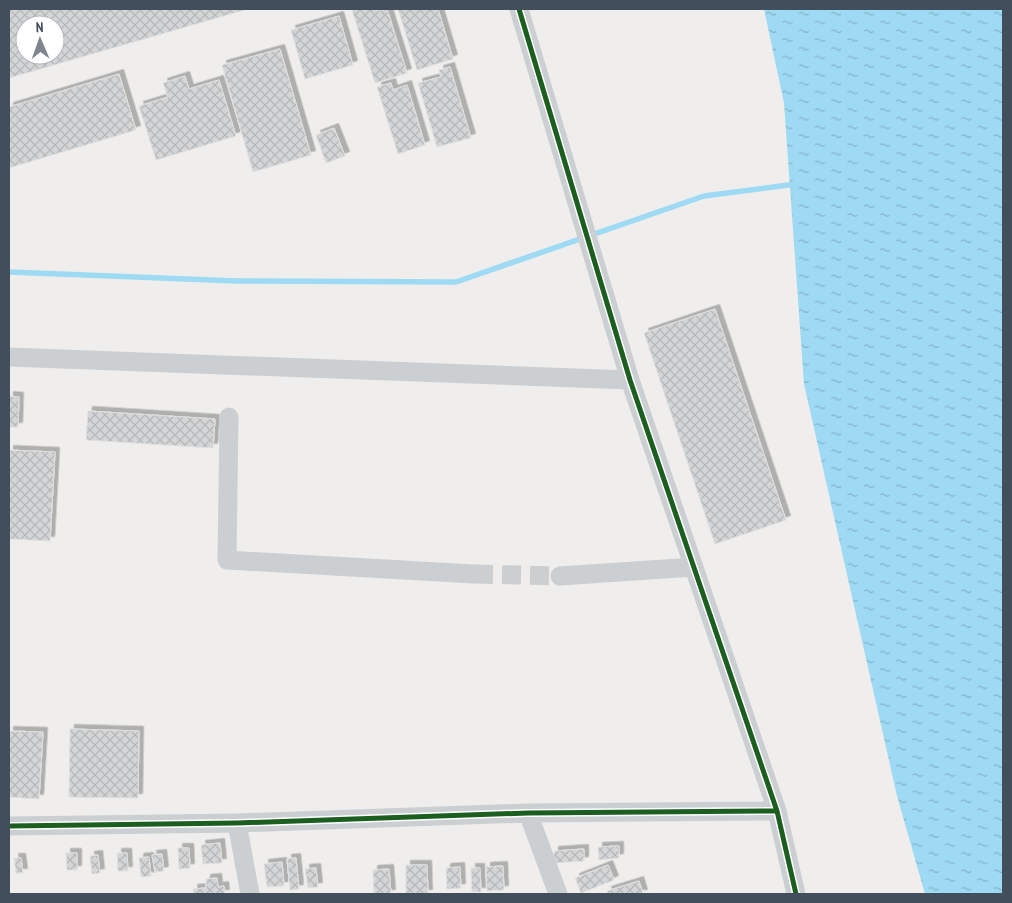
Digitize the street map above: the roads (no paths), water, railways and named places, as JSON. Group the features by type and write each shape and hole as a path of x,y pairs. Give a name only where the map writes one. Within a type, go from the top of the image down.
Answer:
{"street":[{"path":"519,9 630,380 777,811 796,894"},
{"path":"9,357 630,380"},
{"path":"229,417 227,560 474,574"},
{"path":"560,576 694,567"},
{"path":"9,826 237,823 528,813 777,811"},
{"path":"528,813 558,894"},
{"path":"237,823 250,894"}],"water":[{"path":"764,9 1003,9 1003,894 925,894 897,796 804,384 784,103"}],"waterway":[{"path":"9,272 237,281 456,282 704,196 796,184"}],"tunnel":[{"path":"474,574 560,576"}]}
